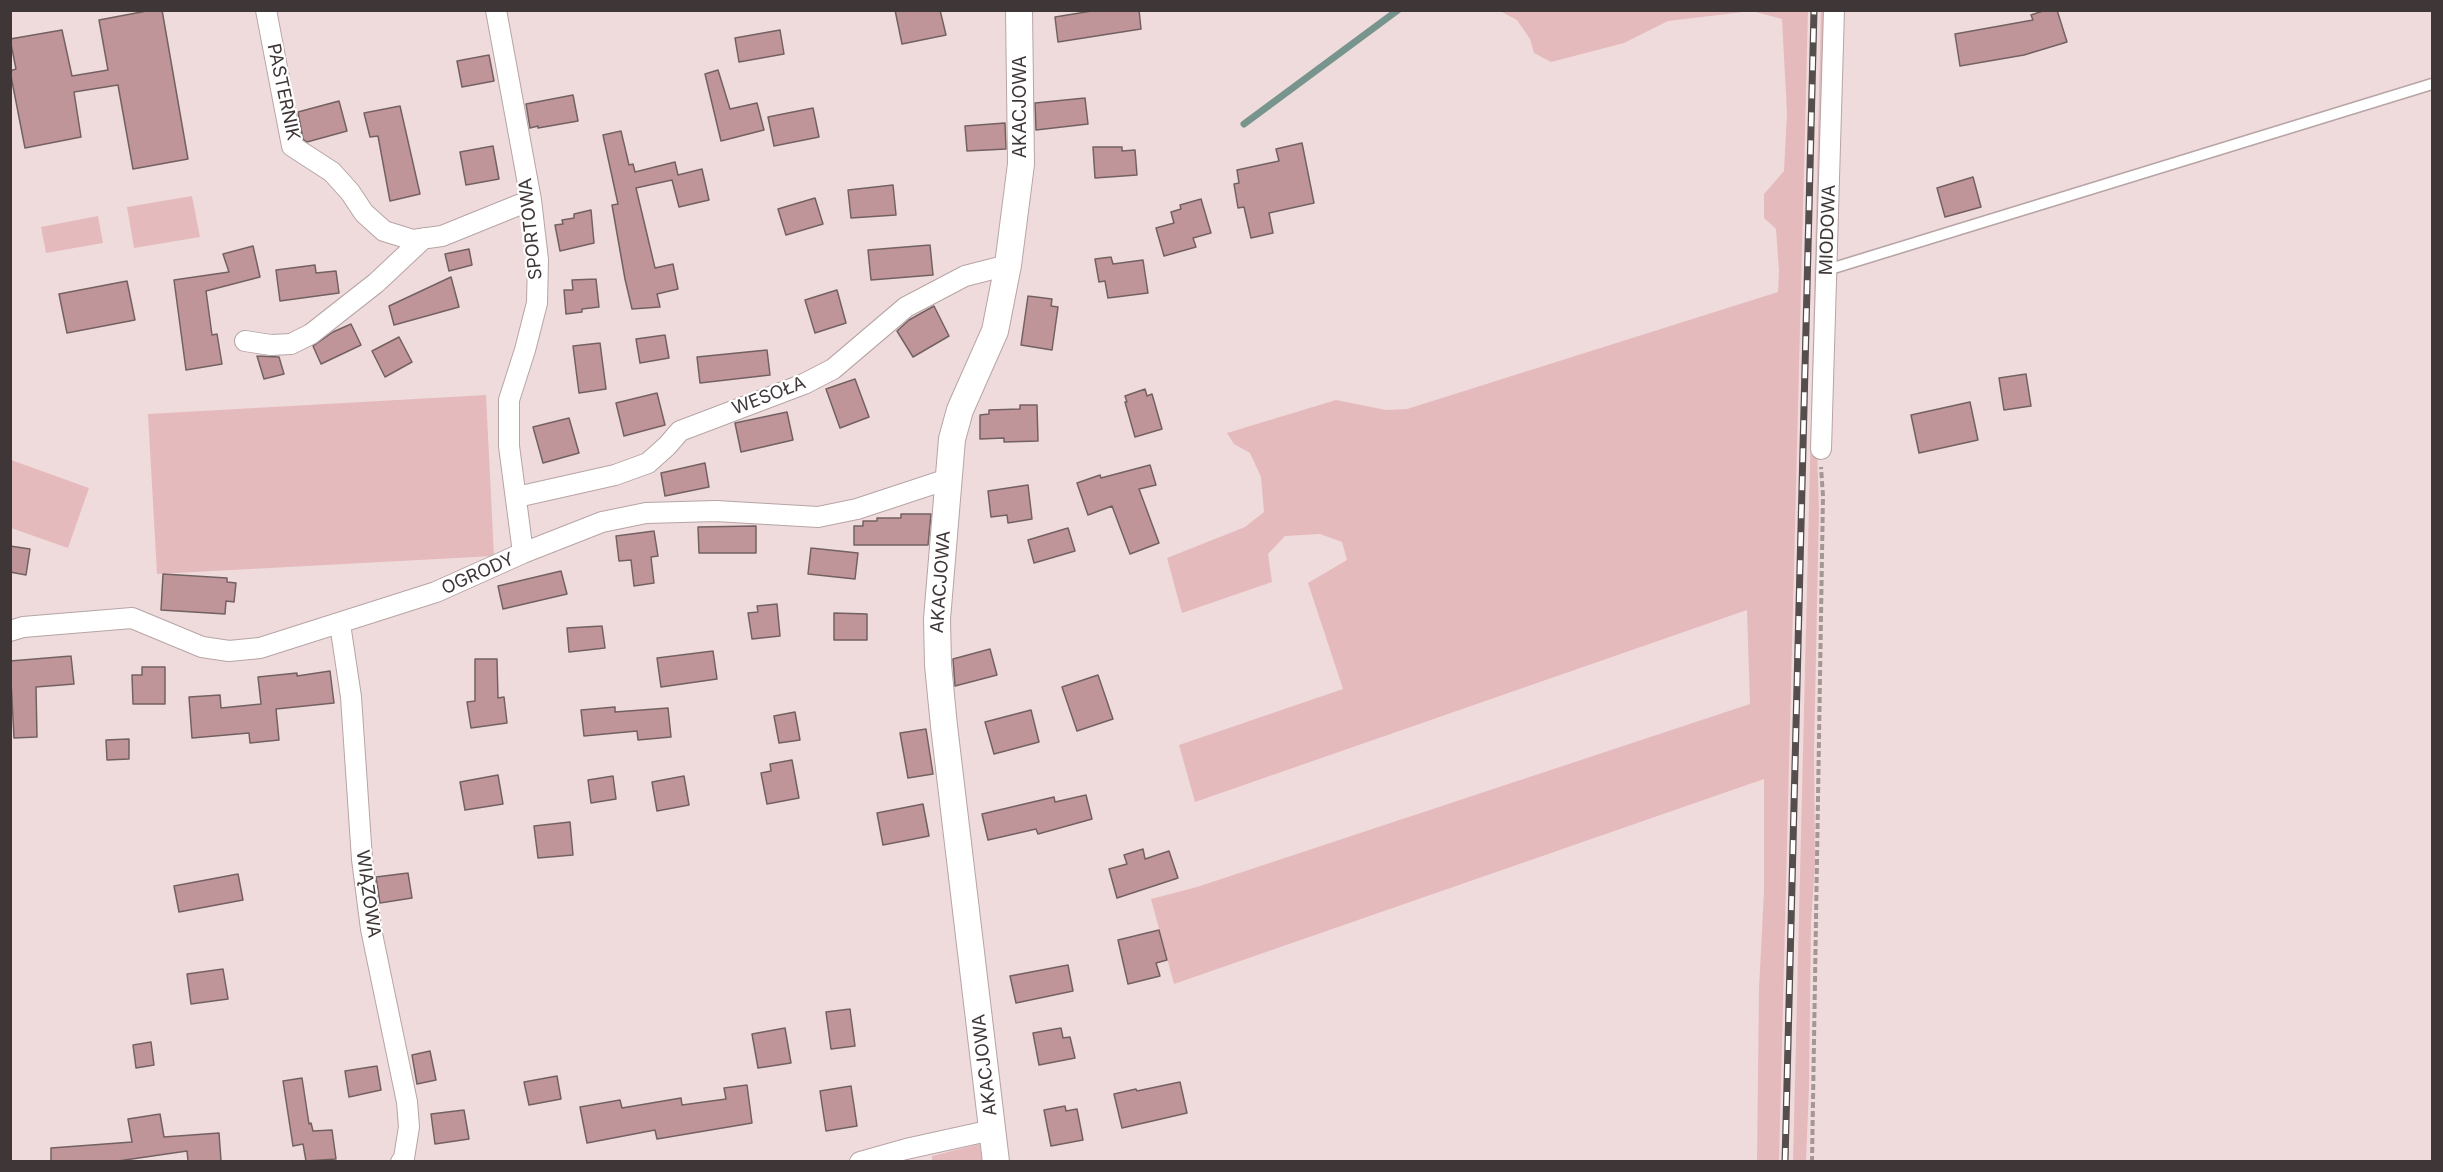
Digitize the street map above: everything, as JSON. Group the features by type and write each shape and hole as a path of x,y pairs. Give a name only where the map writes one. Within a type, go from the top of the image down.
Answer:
{"street":[{"name":"PASTERNIK","path":"266,10 292,146 332,172 350,192 364,213 384,231 413,240 441,236 531,200"},
{"name":"SPORTOWA","path":"496,10 531,200 538,261 537,303 509,400 509,446 523,553"},
{"name":"AKACJOWA","path":"996,1161 938,665 937,619 952,439 960,410 995,331 1008,265 1021,164 1019,10"},
{"name":"MIODOWA","path":"1821,449 1834,10"},
{"path":"245,341 271,345 291,344 311,334 376,283 424,238"},
{"name":"WESOŁA","path":"517,497 615,475 648,464 667,447 680,431 804,384 833,369 906,307 965,276 1008,265"},
{"name":"OGRODY","path":"10,631 22,627 132,618 202,647 229,651 260,648 436,592 523,553 602,522 646,513 716,511 818,517 856,509 948,479"},
{"name":"WIĄZOWA","path":"340,624 351,697 362,859 371,929 407,1102 409,1127 404,1158 401,1161"},
{"path":"860,1161 992,1130"}],"lane":[{"path":"1827,270 2433,84"}],"path":[{"path":"1812,1161 1823,496 1821,449"}],"shaded area":[{"path":"1830,10 1817,448 1819,509 1814,752 1815,864 1811,923 1809,1087 1806,1161 1793,1162 1821,11"},
{"path":"1500,11 1752,11 1668,21 1624,43 1551,62 1534,53 1530,39 1517,20"},
{"path":"1752,11 1808,11 1779,1161 1757,1161 1759,988 1764,891 1764,779 1174,984 1151,899 1197,887 1750,704 1747,610 1195,802 1179,745 1343,689 1308,583 1347,560 1342,542 1320,534 1285,536 1268,554 1272,582 1182,613 1167,558 1245,527 1264,512 1261,477 1250,453 1234,444 1227,433 1336,400 1386,410 1407,409 1778,292 1776,229 1764,218 1764,194 1784,171 1787,113 1782,19"},
{"path":"192,196 200,237 134,248 127,207"},
{"path":"98,216 103,243 46,253 41,227"},
{"path":"486,395 494,556 157,574 148,414"},
{"path":"11,460 89,488 68,548 11,528"},
{"path":"980,1144 982,1161 932,1161 932,1156"}],"building":[{"path":"162,10 188,159 133,169 118,85 74,92 81,137 25,148 10,71 16,69 10,39 62,30 72,76 108,70 99,20"},
{"path":"895,10 940,10 946,35 902,44"},
{"path":"1098,10 1139,10 1141,29 1058,42 1055,17"},
{"path":"2046,10 2057,10 2067,42 2024,55 1960,66 1955,34 2033,20 2031,15"},
{"path":"780,30 784,54 739,62 735,38"},
{"path":"489,55 494,81 462,87 457,61"},
{"path":"718,70 730,109 757,103 764,130 721,141 705,74"},
{"path":"573,95 578,121 530,128 526,104"},
{"path":"1085,98 1088,124 1036,130 1035,103"},
{"path":"339,101 347,131 307,142 303,139 298,112"},
{"path":"400,106 420,194 390,201 378,136 370,137 364,113"},
{"path":"813,108 819,137 774,146 768,117"},
{"path":"1005,123 1006,149 967,151 965,126"},
{"path":"621,131 629,165 633,164 635,172 675,162 678,175 702,169 709,200 679,207 672,180 636,188 655,268 673,264 678,289 657,294 660,307 632,309 625,279 612,205 618,204 603,135"},
{"path":"1302,143 1314,203 1269,213 1273,233 1251,238 1244,207 1238,208 1234,184 1239,183 1237,170 1279,161 1276,149"},
{"path":"493,146 499,179 466,185 460,152"},
{"path":"1093,147 1122,147 1122,151 1135,150 1137,175 1095,178"},
{"path":"1973,177 1981,207 1945,217 1937,188"},
{"path":"893,185 896,215 851,218 848,190"},
{"path":"815,198 823,224 786,235 778,209"},
{"path":"1201,199 1211,233 1193,238 1196,247 1164,256 1156,228 1174,223 1171,212 1181,209 1180,205"},
{"path":"591,210 594,243 560,251 555,225 563,224 562,220 574,218 574,214"},
{"path":"930,245 933,275 871,280 868,250"},
{"path":"253,246 260,277 206,291 212,335 217,334 222,364 186,370 174,280 229,272 223,254"},
{"path":"469,249 472,265 449,271 445,254"},
{"path":"1111,257 1113,264 1143,260 1148,293 1108,298 1105,281 1099,282 1095,259"},
{"path":"315,265 316,273 336,271 339,293 280,301 276,270"},
{"path":"451,277 459,307 394,325 389,306"},
{"path":"596,279 599,307 566,314 564,290 573,290 572,280"},
{"path":"127,281 135,320 67,333 59,294"},
{"path":"837,290 846,323 815,333 805,300"},
{"path":"1028,296 1052,299 1051,306 1058,307 1052,350 1021,345"},
{"path":"934,306 949,336 913,357 897,331 909,320"},
{"path":"351,324 361,345 321,364 313,346 333,332"},
{"path":"665,335 669,358 640,363 636,339"},
{"path":"399,337 412,362 385,377 372,351"},
{"path":"600,343 606,389 579,393 573,346"},
{"path":"767,350 770,375 700,383 697,357"},
{"path":"257,356 279,357 284,374 264,379"},
{"path":"2026,374 2031,406 2004,410 1999,378"},
{"path":"855,379 869,417 840,428 826,389"},
{"path":"1145,389 1147,396 1152,394 1162,429 1135,437 1125,396"},
{"path":"657,393 665,425 624,436 616,403"},
{"path":"1970,402 1978,440 1919,453 1911,415"},
{"path":"1020,405 1037,405 1038,441 1004,442 1004,438 980,439 980,415 989,414 989,410 1020,409"},
{"path":"787,412 793,440 741,452 735,423"},
{"path":"569,418 579,453 543,463 533,427"},
{"path":"705,463 709,487 665,496 661,473"},
{"path":"1150,465 1156,485 1139,489 1159,543 1130,554 1112,506 1088,515 1077,483 1100,475 1101,478"},
{"path":"1028,485 1032,519 1008,523 1007,515 991,517 988,491"},
{"path":"901,514 931,514 928,545 854,545 854,526 863,526 863,521 877,521 877,518 901,518"},
{"path":"756,526 756,553 699,553 698,527"},
{"path":"1068,528 1075,551 1034,563 1028,540"},
{"path":"654,531 658,556 651,557 654,583 634,586 631,560 619,561 616,536"},
{"path":"10,546 30,549 26,575 10,572"},
{"path":"811,548 858,553 855,579 808,574"},
{"path":"561,571 567,594 503,609 498,586"},
{"path":"163,574 227,578 227,582 236,583 234,602 226,601 225,614 161,610"},
{"path":"777,604 780,636 752,639 748,613 758,612 757,606"},
{"path":"834,613 867,614 867,640 834,640"},
{"path":"602,626 605,648 569,652 567,628"},
{"path":"990,649 997,675 955,686 953,659"},
{"path":"713,651 717,679 661,687 657,658"},
{"path":"71,656 74,684 36,687 37,737 14,738 10,661"},
{"path":"475,659 497,659 498,698 504,697 507,723 471,728 467,702 475,701"},
{"path":"142,667 165,667 165,704 133,704 132,675 142,675"},
{"path":"330,671 334,703 276,709 279,740 250,743 249,733 192,738 189,697 220,695 221,708 261,704 258,677 297,673 297,676"},
{"path":"1098,675 1113,719 1077,731 1062,687"},
{"path":"615,707 615,712 668,708 671,737 638,740 637,731 584,736 581,710"},
{"path":"1031,710 1039,742 994,754 985,722"},
{"path":"795,712 800,740 779,743 774,716"},
{"path":"926,729 933,774 908,778 900,733"},
{"path":"129,739 129,759 107,760 106,740"},
{"path":"792,760 799,798 767,804 761,773 771,771 770,764"},
{"path":"498,775 503,804 465,810 460,782"},
{"path":"613,776 616,799 591,803 588,780"},
{"path":"684,776 689,805 657,811 652,782"},
{"path":"1086,795 1092,819 1038,834 1036,829 988,840 982,814 1054,797 1055,802"},
{"path":"923,804 929,836 883,845 877,813"},
{"path":"570,822 573,855 538,858 534,826"},
{"path":"1143,849 1145,859 1169,851 1178,878 1117,898 1109,869 1127,864 1124,855"},
{"path":"408,873 412,898 380,903 376,877"},
{"path":"238,874 243,900 179,912 174,886"},
{"path":"1159,930 1167,960 1156,963 1160,976 1128,984 1118,940"},
{"path":"1068,965 1073,991 1016,1003 1010,976"},
{"path":"223,969 228,999 191,1004 187,974"},
{"path":"850,1009 855,1046 831,1049 826,1012"},
{"path":"785,1028 791,1063 758,1068 752,1034"},
{"path":"1061,1028 1063,1038 1070,1037 1075,1058 1039,1065 1033,1033"},
{"path":"151,1042 154,1065 136,1068 133,1045"},
{"path":"430,1051 436,1080 417,1084 412,1055"},
{"path":"377,1066 381,1090 349,1097 345,1071"},
{"path":"557,1076 561,1099 529,1105 524,1082"},
{"path":"302,1078 309,1124 311,1123 313,1131 332,1130 336,1159 306,1161 303,1144 293,1146 283,1081"},
{"path":"1180,1082 1187,1113 1122,1128 1114,1094"},
{"path":"747,1085 752,1123 657,1139 655,1130 587,1143 580,1107 620,1100 622,1108 681,1098 682,1105 726,1099 724,1088"},
{"path":"851,1086 857,1126 826,1131 820,1091"},
{"path":"1065,1106 1066,1111 1077,1109 1083,1140 1051,1146 1044,1110"},
{"path":"464,1110 469,1139 435,1144 431,1114"},
{"path":"160,1114 164,1137 219,1133 221,1161 188,1161 187,1151 118,1161 51,1161 51,1148 132,1142 128,1119"}],"waterway":[{"path":"1244,124 1398,10"}],"railway":[{"path":"1785,1162 1814,10"}]}
